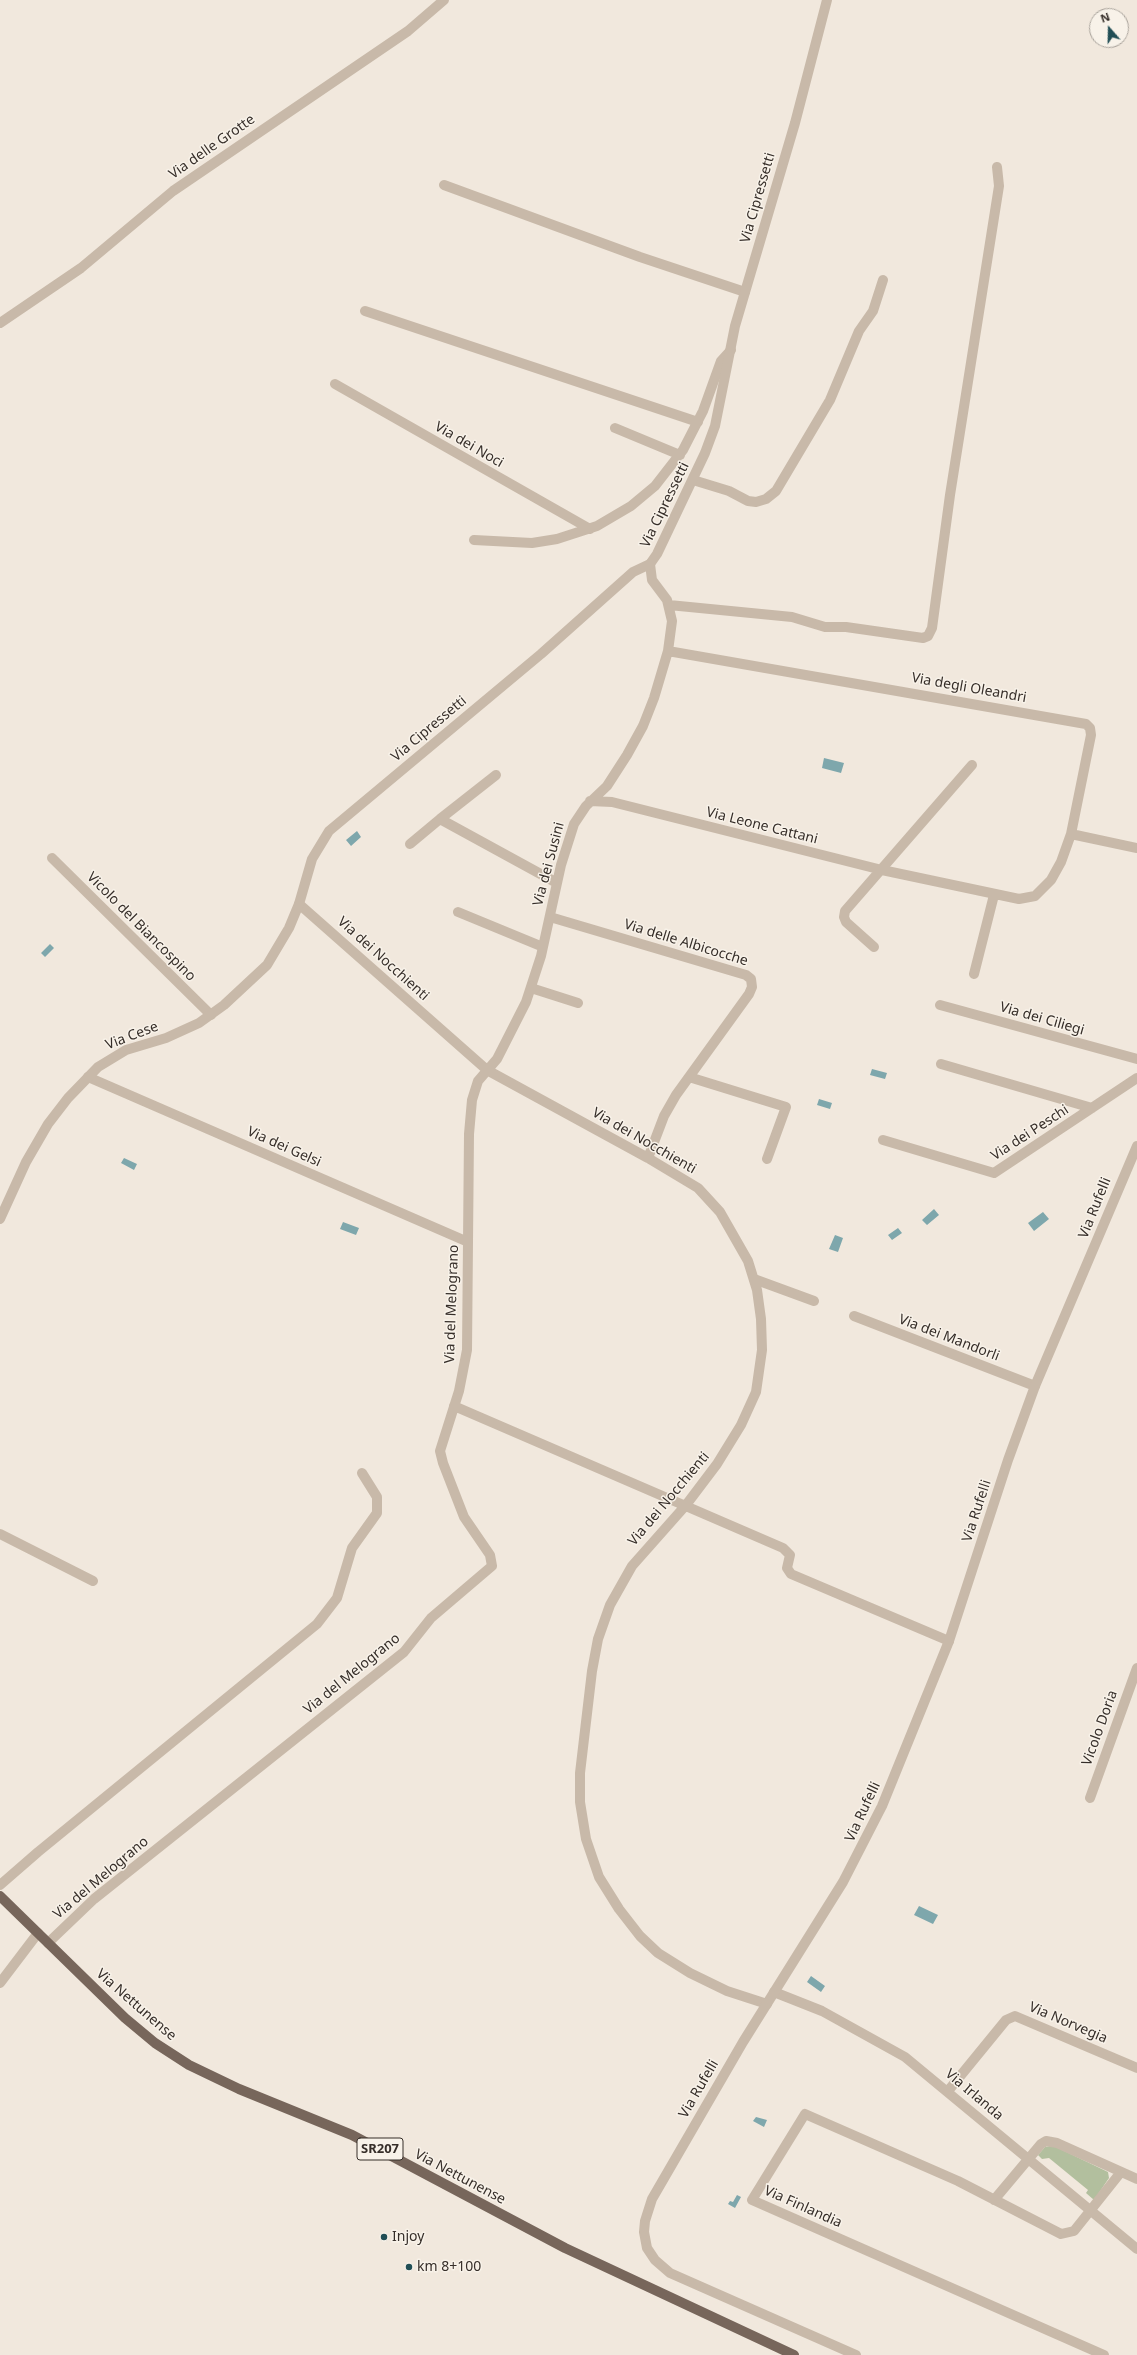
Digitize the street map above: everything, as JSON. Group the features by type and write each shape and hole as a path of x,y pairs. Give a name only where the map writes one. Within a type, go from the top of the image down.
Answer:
{"main road":[{"name":"Via Nettunense","path":"0,1896 125,2018 155,2043 189,2066 239,2089 348,2133 565,2248 794,2355"}],"street":[{"name":"Via delle Grotte","path":"0,323 81,268 174,192 408,31 444,0"},
{"name":"Via Cipressetti","path":"299,904 315,851 337,823 541,654 633,572 650,564 657,554 693,480 717,421 731,350 745,292 790,138 827,0"},
{"path":"669,605 792,617 825,627 846,627 923,638 928,636 932,628 950,495 999,186 998,167"},
{"path":"444,185 632,254 745,292"},
{"path":"693,480 729,491 748,501 756,502 766,499 776,491 830,400 859,331 873,311 883,280"},
{"path":"365,311 698,422"},
{"path":"474,540 532,543 566,537 590,529 614,517 639,500 655,486 680,455 698,422 721,361 731,350"},
{"name":"Via dei Noci","path":"335,384 590,529"},
{"path":"615,428 680,455"},
{"name":"Via dei Susini","path":"487,1070 497,1058 516,1026 531,988 543,947 557,882 572,830 580,813 605,787 632,748 643,726 668,651 672,621 669,605 652,580 650,564"},
{"name":"Via degli Oleandri","path":"668,651 1086,724 1090,728 1091,735 1071,834"},
{"path":"874,947 850,926 844,917 847,908 882,870 972,765"},
{"path":"410,844 496,775"},
{"name":"Via Leone Cattani","path":"605,787 619,800 635,808"},
{"name":"Via Leone Cattani","path":"590,801 607,801 882,870 994,894 1025,899 1037,894 1051,880 1059,868 1071,834"},
{"path":"440,819 557,882"},
{"path":"1071,834 1137,848"},
{"name":"Vicolo del Biancospino","path":"52,858 211,1016"},
{"path":"974,974 994,894"},
{"name":"Via Cese","path":"0,1219 26,1162 43,1132 61,1106 88,1077 105,1061 118,1053 178,1033 211,1016 243,989 270,962 284,940 299,904"},
{"name":"Via dei Nocchienti","path":"299,904 487,1070 648,1158 692,1184 712,1202 740,1244 754,1279 759,1302 762,1339 756,1392 733,1439 686,1505 627,1572 614,1596 604,1621 592,1671 582,1748 579,1787 582,1820 590,1854 602,1882 624,1916 648,1945 676,1965 705,1981 726,1991 766,2004"},
{"path":"458,912 543,947"},
{"name":"Via delle Albicocche","path":"550,917 749,977 752,987 749,994 689,1077 664,1116 648,1158"},
{"path":"531,988 578,1003"},
{"name":"Via dei Ciliegi","path":"940,1005 1137,1060"},
{"path":"941,1064 1092,1108"},
{"name":"Via del Melograno","path":"48,1943 94,1899 404,1652 431,1618 490,1568 492,1562 490,1555 469,1525 442,1460 442,1442 454,1406 467,1350 471,1106 474,1089 487,1070"},
{"name":"Via dei Gelsi","path":"88,1077 468,1242"},
{"path":"689,1077 786,1107 767,1158"},
{"name":"Via dei Peschi","path":"883,1140 994,1173 1137,1078"},
{"name":"Via Rufelli","path":"856,2355 843,2353 676,2276 655,2260 645,2242 644,2224 652,2199 766,2004 834,1899 865,1841 887,1794 949,1641 1008,1460 1035,1386 1137,1146"},
{"path":"754,1279 814,1301"},
{"name":"Via dei Mandorli","path":"854,1316 1035,1386"},
{"path":"454,1406 785,1549 790,1555 788,1571 793,1575 949,1641"},
{"path":"0,1885 112,1791 317,1624 337,1598 352,1548 377,1513 377,1496 362,1473"},
{"path":"0,1534 93,1580"},
{"name":"Vicolo Doria","path":"1090,1798 1137,1668"},
{"path":"0,1983 38,1933"},
{"name":"Via Irlanda","path":"774,1992 822,2011 886,2045 911,2062 1137,2249"},
{"name":"Via Norvegia","path":"948,2092 1006,2020 1014,2016 1137,2068"},
{"name":"Via Finlandia","path":"1104,2355 752,2200 805,2114 934,2170 1062,2234 1074,2231 1121,2172"},
{"path":"994,2200 1043,2142 1051,2141 1137,2179"}],"green space":[{"path":"1045,2147 1056,2147 1108,2172 1109,2178 1094,2200 1086,2193 1088,2190 1049,2158 1042,2159 1038,2155"}],"water":[{"path":"824,758 844,763 841,773 822,768"},
{"path":"357,831 361,837 351,846 346,840"},
{"path":"50,944 54,948 45,957 41,953"},
{"path":"872,1069 887,1073 885,1079 870,1075"},
{"path":"819,1099 832,1103 830,1109 817,1105"},
{"path":"124,1158 137,1164 134,1170 121,1163"},
{"path":"934,1209 939,1215 927,1225 922,1220"},
{"path":"1043,1212 1049,1219 1034,1231 1028,1223"},
{"path":"343,1222 359,1228 356,1235 340,1229"},
{"path":"898,1228 902,1233 892,1240 888,1235"},
{"path":"835,1235 843,1238 838,1252 829,1249"},
{"path":"919,1906 938,1915 933,1924 914,1915"},
{"path":"811,1976 825,1986 821,1992 807,1982"},
{"path":"756,2117 767,2120 764,2127 753,2121"},
{"path":"737,2195 741,2197 735,2208 728,2204 730,2201 733,2202"}],"place":[{"name":"Injoy","path":"384,2237"},
{"name":"km 8+100","path":"409,2267"}]}
